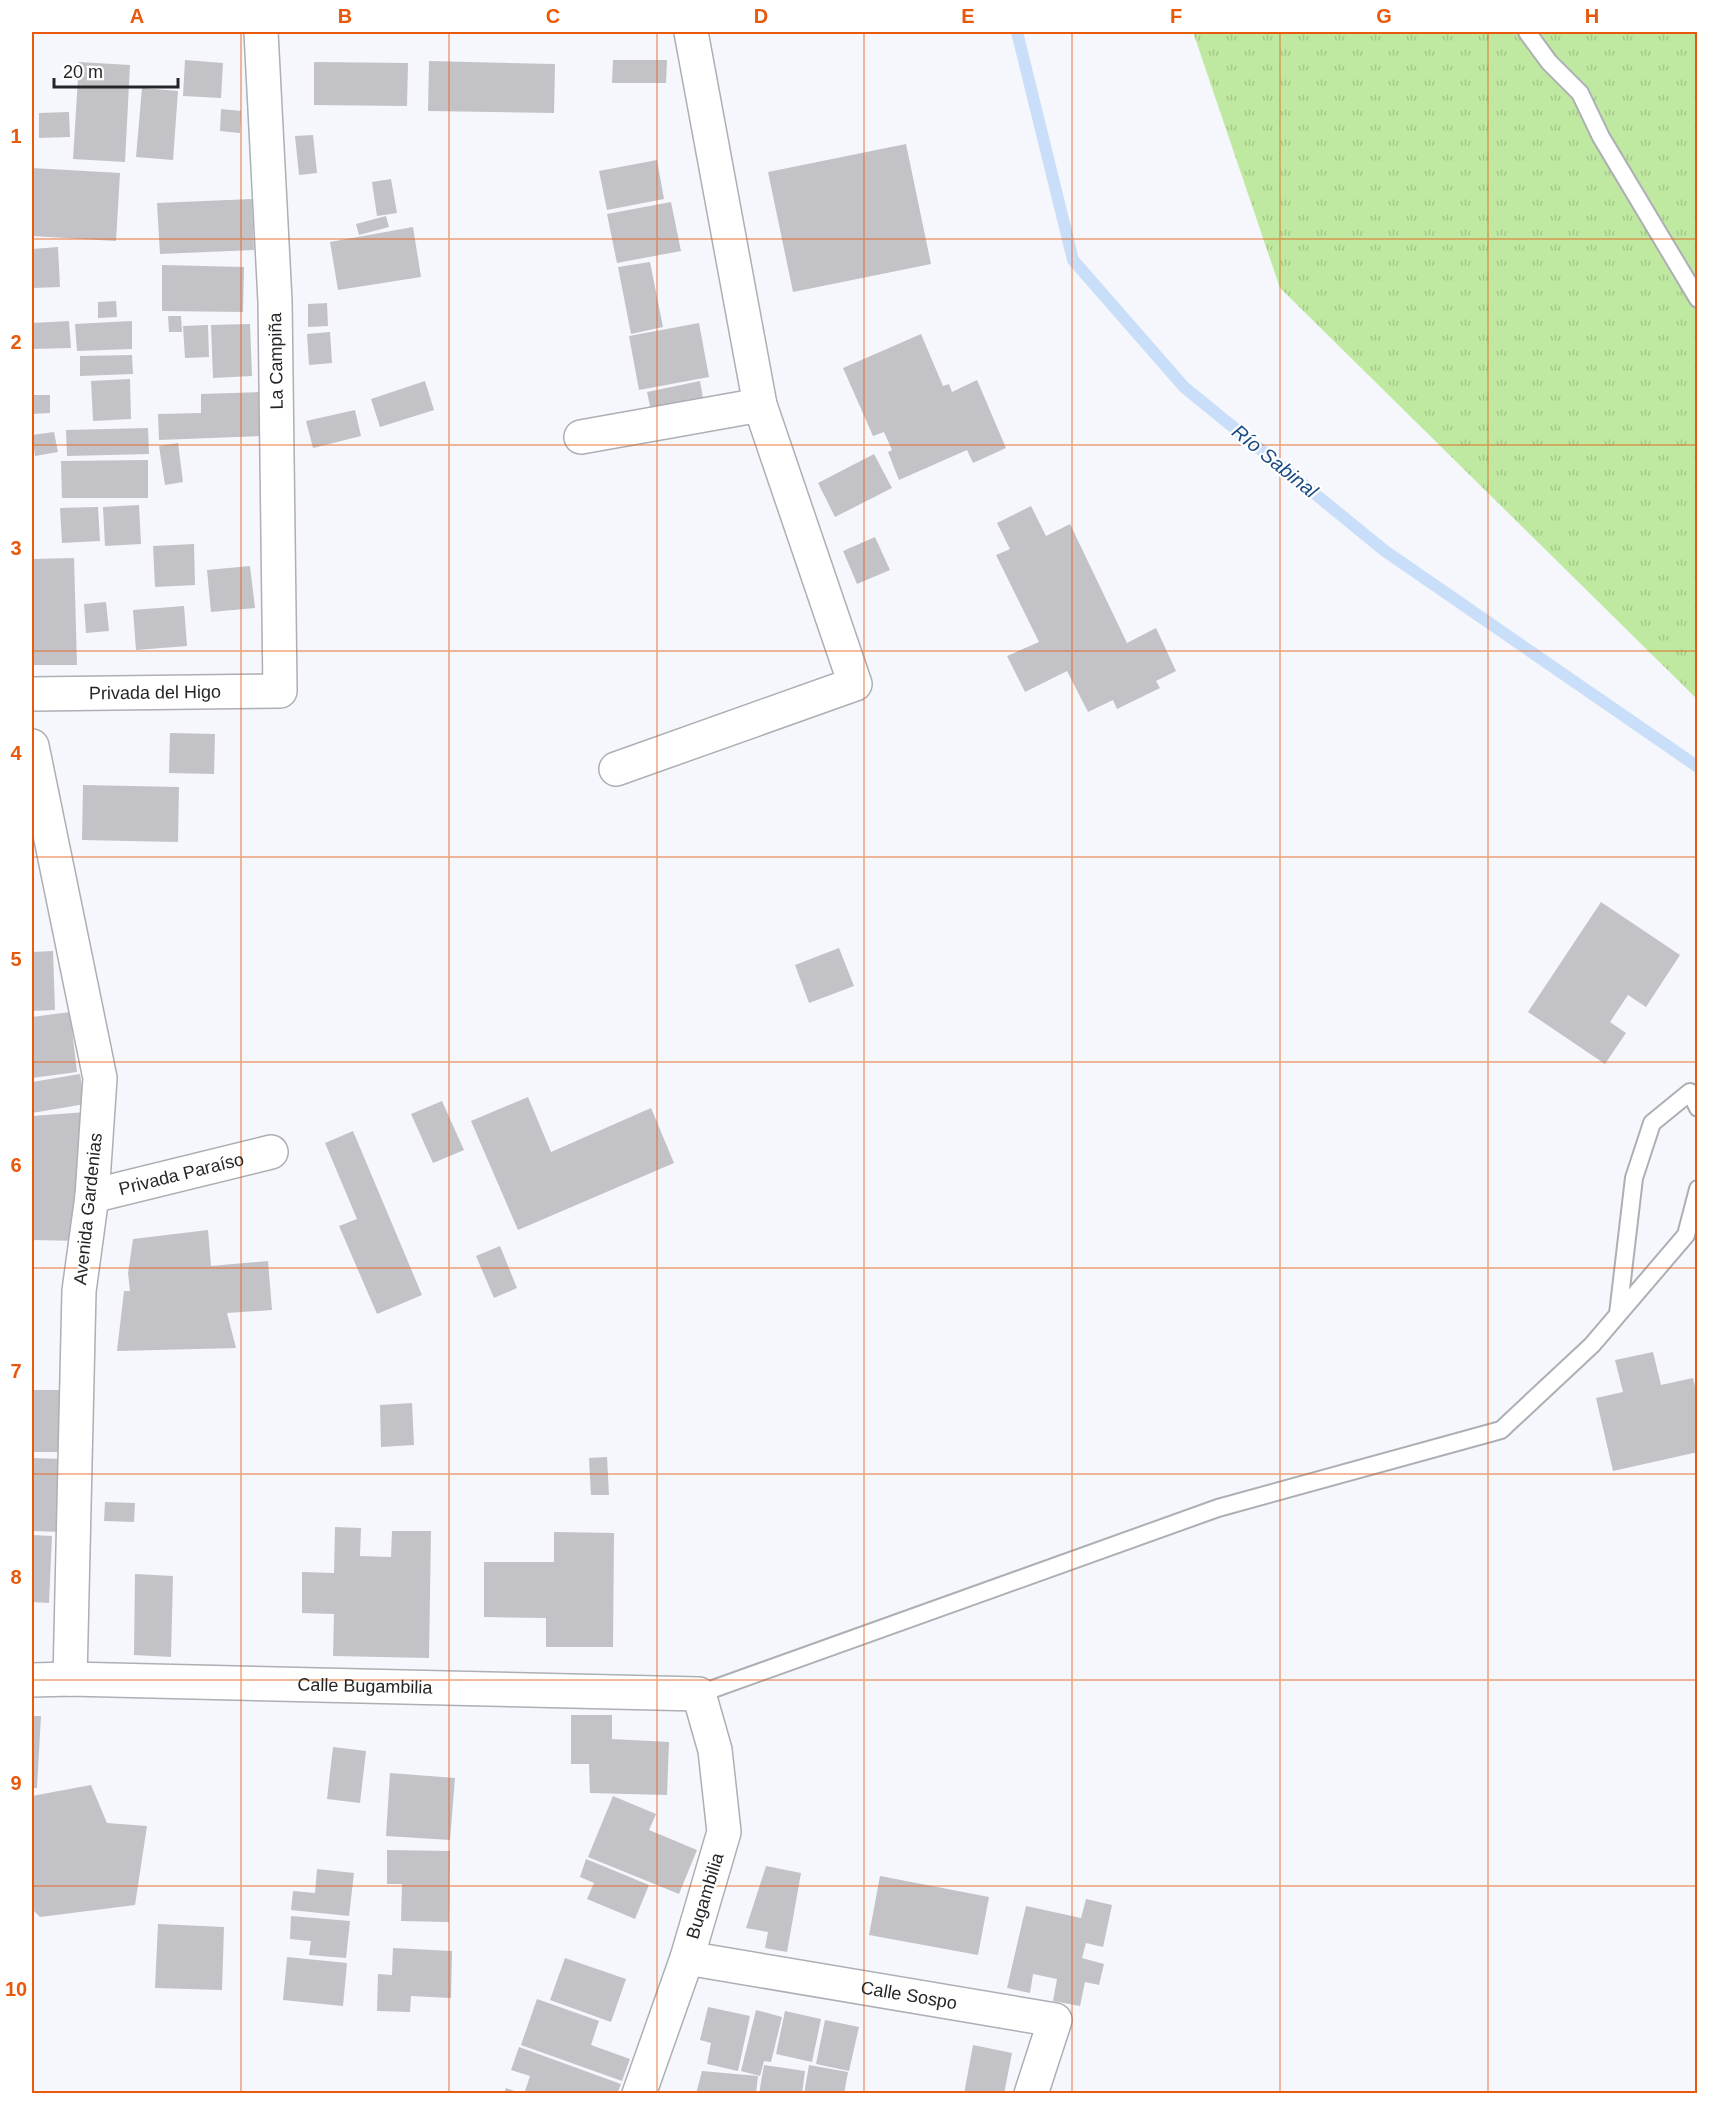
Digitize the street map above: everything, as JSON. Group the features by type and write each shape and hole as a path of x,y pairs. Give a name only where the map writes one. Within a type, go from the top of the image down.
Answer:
{"street":[{"name":"La Campiña","path":"261,32 275,301 280,690"},
{"path":"616,769 855,684 760,405 691,32"},
{"path":"580,437 760,405"},
{"name":"Privada del Higo","path":"32,694 280,690"},
{"name":"Avenida Gardenias","path":"32,746 100,1078 92,1196 79,1291 70,1678"},
{"name":"Privada Paraíso","path":"92,1196 271,1152"},
{"name":"Calle Bugambilia","path":"32,1680 70,1678 699,1694"},
{"name":"Bugambilia","path":"639,2094 687,1958 724,1832 715,1750 699,1694"},
{"name":"Calle Sospo","path":"687,1958 1055,2020 1031,2094"}],"lane":[{"path":"1527,32 1549,62 1580,93 1601,137 1698,299"},
{"path":"1618,1314 1634,1178 1652,1123 1690,1092 1698,1108"},
{"path":"699,1694 1218,1508 1501,1430 1592,1345 1686,1235 1698,1189"}],"green space":[{"path":"1193,32 1697,32 1697,699 1280,288"}],"building":[{"path":"185,60 223,63 221,98 183,96"},
{"path":"613,60 667,60 666,83 612,83"},
{"path":"429,61 555,64 554,113 428,111"},
{"path":"79,62 130,65 125,162 73,159"},
{"path":"314,62 408,63 407,106 314,105"},
{"path":"142,88 178,91 173,160 136,157"},
{"path":"221,109 241,111 240,133 220,131"},
{"path":"69,112 70,137 39,138 39,113"},
{"path":"313,135 317,173 299,175 295,136"},
{"path":"906,144 931,264 793,292 768,172"},
{"path":"657,160 664,199 607,210 599,171"},
{"path":"32,168 120,173 116,241 32,236"},
{"path":"391,179 397,213 377,216 372,182"},
{"path":"252,199 254,250 160,254 157,203"},
{"path":"671,202 681,251 617,263 607,214"},
{"path":"386,216 389,227 359,235 356,224"},
{"path":"413,227 421,277 338,290 330,242"},
{"path":"58,247 60,287 33,288 32,249"},
{"path":"650,262 663,327 631,334 618,267"},
{"path":"162,265 244,267 243,312 162,311"},
{"path":"116,301 117,317 98,318 98,302"},
{"path":"327,303 328,326 308,327 308,304"},
{"path":"168,316 181,316 182,332 169,332"},
{"path":"69,321 71,348 32,349 32,323"},
{"path":"132,321 132,349 77,351 75,324"},
{"path":"699,323 709,377 639,390 629,336"},
{"path":"250,324 252,376 213,378 211,325"},
{"path":"208,325 209,357 185,358 183,326"},
{"path":"330,332 332,363 309,365 307,334"},
{"path":"921,334 943,386 949,384 952,392 977,380 1006,448 973,463 967,450 899,480 888,452 892,450 884,432 873,436 843,368"},
{"path":"132,355 133,374 80,376 80,356"},
{"path":"130,379 131,419 93,421 91,381"},
{"path":"425,381 434,410 380,427 371,399"},
{"path":"700,381 705,410 653,420 647,392"},
{"path":"260,392 262,436 159,440 158,414 201,413 201,394"},
{"path":"32,395 50,395 50,413 32,414"},
{"path":"355,410 361,436 313,448 306,421"},
{"path":"148,428 149,454 67,456 66,430"},
{"path":"54,432 58,452 35,456 32,435"},
{"path":"178,443 183,482 165,485 159,446"},
{"path":"874,454 892,488 835,517 818,483"},
{"path":"148,460 148,498 62,498 61,461"},
{"path":"139,505 141,544 105,546 103,507"},
{"path":"1031,506 1046,536 1070,524 1127,643 1156,628 1176,671 1156,681 1160,688 1117,709 1113,700 1088,712 1067,671 1025,692 1007,656 1039,642 996,555 1010,549 997,523"},
{"path":"98,507 100,541 62,543 60,508"},
{"path":"875,537 890,570 857,584 843,551"},
{"path":"194,544 195,585 155,587 153,546"},
{"path":"74,558 77,665 32,665 32,559"},
{"path":"250,566 255,608 211,612 207,570"},
{"path":"106,602 109,631 86,633 84,604"},
{"path":"184,606 187,646 136,650 133,610"},
{"path":"170,733 215,734 214,774 169,773"},
{"path":"83,785 179,787 178,842 82,840"},
{"path":"1601,902 1680,955 1646,1007 1628,995 1610,1022 1626,1033 1605,1064 1528,1012"},
{"path":"839,948 854,986 809,1003 795,965"},
{"path":"53,951 55,1010 32,1011 32,952"},
{"path":"70,1012 77,1072 32,1078 32,1017"},
{"path":"80,1074 85,1104 32,1113 32,1082"},
{"path":"528,1097 551,1152 651,1108 674,1163 518,1230 471,1121"},
{"path":"442,1101 464,1150 433,1163 411,1114"},
{"path":"87,1112 80,1241 32,1240 32,1116"},
{"path":"353,1131 422,1295 377,1314 339,1226 357,1219 325,1143"},
{"path":"208,1230 211,1266 268,1261 272,1310 227,1313 236,1348 117,1351 124,1291 130,1291 128,1273 133,1239"},
{"path":"500,1246 517,1288 494,1298 476,1256"},
{"path":"1653,1352 1661,1385 1693,1378 1698,1398 1698,1452 1613,1471 1596,1398 1623,1392 1615,1360"},
{"path":"32,1390 59,1390 59,1452 32,1452"},
{"path":"412,1403 414,1445 381,1447 380,1405"},
{"path":"607,1457 609,1495 591,1495 589,1458"},
{"path":"32,1458 64,1459 61,1532 32,1531"},
{"path":"105,1502 135,1503 134,1522 104,1521"},
{"path":"335,1527 361,1528 360,1556 391,1557 392,1531 431,1531 429,1658 333,1656 334,1614 302,1613 302,1572 334,1573"},
{"path":"554,1532 614,1533 613,1647 546,1647 546,1618 484,1617 484,1562 554,1562"},
{"path":"32,1535 52,1536 49,1603 32,1602"},
{"path":"135,1574 173,1576 171,1657 134,1655"},
{"path":"571,1715 612,1715 612,1739 669,1742 667,1795 590,1793 589,1764 571,1764"},
{"path":"32,1716 41,1716 37,1788 32,1788"},
{"path":"333,1747 366,1751 360,1803 327,1799"},
{"path":"390,1773 455,1778 450,1840 386,1836"},
{"path":"91,1785 107,1823 147,1826 135,1905 40,1917 32,1909 32,1796"},
{"path":"613,1796 656,1814 649,1830 697,1850 679,1894 588,1857"},
{"path":"387,1850 450,1851 449,1922 401,1921 402,1884 387,1884"},
{"path":"586,1859 649,1885 635,1919 587,1899 594,1883 580,1877"},
{"path":"766,1866 801,1873 787,1952 765,1948 768,1932 746,1928"},
{"path":"317,1869 354,1873 349,1916 291,1910 293,1891 315,1893"},
{"path":"880,1876 989,1897 978,1955 869,1935"},
{"path":"1086,1899 1112,1905 1103,1947 1086,1943 1082,1958 1104,1964 1099,1985 1085,1982 1080,2006 1053,2001 1057,1979 1033,1974 1030,1993 1007,1988 1026,1906 1081,1918"},
{"path":"291,1916 350,1921 346,1958 309,1955 311,1941 290,1939"},
{"path":"158,1924 224,1927 222,1990 155,1988"},
{"path":"393,1948 452,1951 451,1998 411,1996 410,2012 377,2011 378,1974 392,1975"},
{"path":"287,1957 347,1963 343,2006 283,2000"},
{"path":"565,1958 626,1979 611,2022 550,2000"},
{"path":"537,1999 599,2021 591,2045 630,2059 622,2081 521,2045"},
{"path":"708,2007 750,2016 738,2071 707,2064 711,2043 700,2040"},
{"path":"756,2010 782,2017 771,2062 764,2061 760,2076 741,2071"},
{"path":"785,2011 821,2019 812,2062 776,2054"},
{"path":"825,2020 859,2027 849,2071 816,2064"},
{"path":"973,2045 1012,2053 1004,2094 964,2094"},
{"path":"519,2047 621,2084 617,2094 532,2094 525,2091 530,2076 511,2070"},
{"path":"764,2065 805,2071 802,2094 759,2094"},
{"path":"809,2065 848,2072 844,2094 804,2094"},
{"path":"702,2071 758,2076 756,2094 696,2094"},
{"path":"506,2088 520,2093 520,2094 504,2094"}],"waterway":[{"name":"Río Sabinal","path":"1017,32 1073,260 1184,387 1385,551 1698,767"}]}
